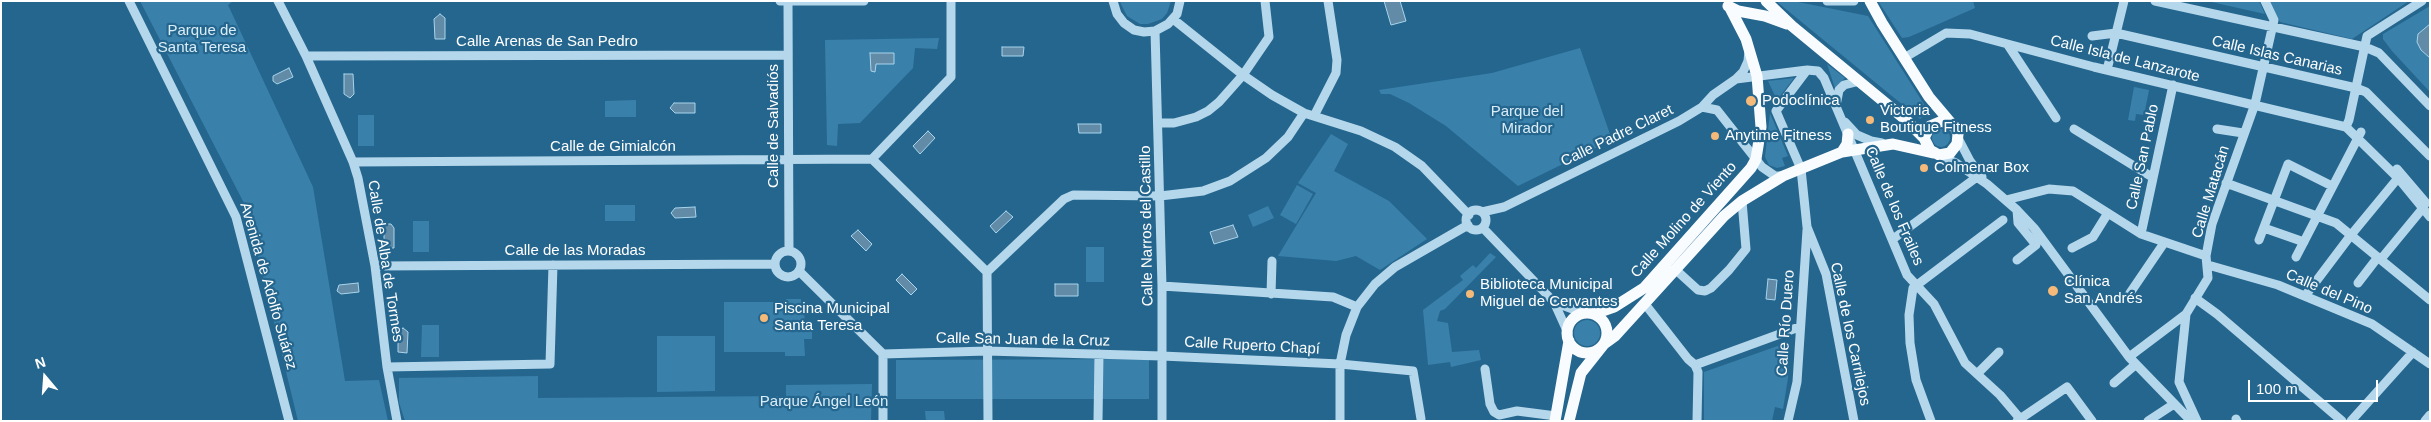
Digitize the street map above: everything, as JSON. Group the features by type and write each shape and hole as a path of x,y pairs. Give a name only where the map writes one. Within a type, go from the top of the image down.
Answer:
{"main road":[{"path":"1749,13 1756,8 1760,1"},
{"path":"1766,1 1792,26 1906,120 1924,138 1927,147 1936,154 1950,152 1954,149 1958,138 1953,126 1929,97 1870,1"},
{"path":"1726,4 1738,11 1792,26"},
{"name":"Calle Molino de Viento","path":"1589,314 1614,308 1644,288 1756,159 1761,127 1757,76 1749,48 1726,4"},
{"path":"1924,138 1931,125 1933,109 1929,97"},
{"path":"1906,120 1931,125 1942,121 1953,126"},
{"path":"1842,152 1847,144 1848,134"},
{"name":"Calle Molino de Viento","path":"1570,421 1581,373 1604,344 1615,336 1724,216 1742,201 1783,176 1842,152 1912,143 1924,138"},
{"name":"Calle Molino de Viento","path":"1895,144 1936,154"},
{"path":"1556,419 1568,337 1574,318 1589,314 1606,324 1607,335 1604,344 1594,351 1582,352 1568,337"}],"street":[{"name":"Avenida de Adolfo Suárez","path":"128,1 236,217 290,421"},
{"name":"Calle de Alba de Tormes","path":"278,1 306,56 353,162 375,266 387,367 398,421"},
{"path":"780,1 864,1"},
{"path":"951,1 951,77 872,159 988,272"},
{"path":"1113,1 1117,14 1128,27 1144,32 1155,31 1173,19 1180,1"},
{"path":"1159,123 1174,123 1196,117 1219,102 1243,75 1269,37 1265,1"},
{"path":"1314,116 1336,73 1337,60 1328,1"},
{"path":"1827,1 1854,1"},
{"path":"2107,70 2124,1"},
{"path":"2155,1 2365,47 2379,53 2430,106"},
{"name":"Calle Matacán","path":"2128,357 2174,325 2186,314 2208,278 2207,261 2212,224 2243,133 2255,104 2274,20 2265,1"},
{"path":"2422,1 2367,36 2348,124 2402,174 2426,208 2430,217"},
{"name":"Calle de Salvadiós","path":"788,2 789,251"},
{"path":"1173,19 1243,75 1304,113 1361,131 1394,147 1422,166 1469,215 1468,225"},
{"name":"Calle Narros del Castillo","path":"1155,31 1162,286 1162,421"},
{"name":"Calle Islas Canarias","path":"2092,36 2116,32 2356,88 2366,92 2430,156"},
{"name":"Calle Isla de Lanzarote","path":"1904,58 1946,33 1970,34 2107,70 2348,124"},
{"path":"2008,45 2056,118"},
{"name":"Calle Padre Claret","path":"1482,212 1504,207 1666,128 1702,107 1712,96 1743,72 1748,61 1749,48"},
{"name":"Calle Arenas de San Pedro","path":"306,56 788,55"},
{"path":"1757,76 1807,70"},
{"name":"Calle de los Frailes","path":"1807,70 1818,71 1824,78 1893,239 1906,275 1934,304 1965,363 2000,395 2020,420"},
{"name":"Calle de los Carrilejos","path":"1807,70 1776,111 1801,169 1807,227 1826,274 1854,421"},
{"name":"Calle Padre Claret","path":"1736,79 1757,76"},
{"path":"1836,106 1836,97 1844,85 1860,81"},
{"name":"Calle San Pablo","path":"2142,234 2152,177 2173,85"},
{"path":"1712,96 1717,110 1756,159 1768,172 1775,176 1783,176"},
{"path":"1702,107 1717,110"},
{"path":"988,421 988,272 1064,199 1073,195 1090,194 1160,196 1203,192 1230,181 1266,158 1288,137 1304,113"},
{"name":"Calle de los Frailes","path":"1841,118 1857,134 1871,141"},
{"path":"2074,129 2152,177"},
{"name":"Calle Matacán","path":"2217,129 2243,133"},
{"path":"2359,134 2426,208"},
{"path":"2296,257 2359,134"},
{"path":"1958,138 1970,161 1987,184 2017,210 2034,228 2128,357 2191,421"},
{"name":"Calle Molino de Viento","path":"1871,141 1895,144"},
{"name":"Calle Molino de Viento","path":"1936,154 1956,163 1987,184"},
{"name":"Calle de Gimialcón","path":"353,162 872,159"},
{"path":"2259,240 2288,164 2332,186"},
{"path":"1893,239 1977,177"},
{"path":"2304,296 2398,178"},
{"path":"2226,183 2336,223 2430,300"},
{"name":"Calle del Pino","path":"2006,200 2049,189 2073,192 2142,234 2207,261 2278,285 2372,324 2430,364"},
{"path":"1676,270 1698,290 1705,291 1717,282 1746,249 1742,201"},
{"name":"Calle Padre Claret","path":"1484,226 1504,207"},
{"path":"2358,283 2426,208"},
{"path":"2017,210 2018,223 2036,245 2017,260"},
{"path":"1469,215 1472,212 1482,212 1486,218 1484,226"},
{"path":"2072,248 2093,237 2108,213"},
{"path":"1931,421 1916,380 1910,343 1909,315 1913,288 2003,220"},
{"path":"1468,225 1475,230 1484,226"},
{"path":"1340,421 1340,364 1346,335 1357,307 1375,284 1395,267 1468,225"},
{"path":"1484,226 1554,302 1568,337"},
{"name":"Calle Río Duero","path":"1788,421 1797,382 1799,327 1807,227"},
{"path":"2264,228 2304,242"},
{"path":"2130,292 2164,243"},
{"path":"789,251 800,258 801,262 799,272 785,277 777,272 775,264 779,254 789,251"},
{"path":"1271,294 1272,261"},
{"name":"Calle de las Moradas","path":"375,266 775,264"},
{"path":"387,367 550,364 553,265"},
{"path":"799,272 883,354 883,421"},
{"path":"1162,286 1271,294 1333,296 1357,307"},
{"path":"2195,298 2217,314 2342,421"},
{"path":"1554,302 1589,314"},
{"path":"1644,304 1688,359 1695,365 1698,372 1697,421"},
{"name":"Calle Matacán","path":"2186,314 2179,382 2197,421"},
{"path":"1695,365 1799,327"},
{"name":"Calle San Juan de la Cruz","path":"883,354 987,352 1162,356"},
{"path":"1976,374 1999,352"},
{"path":"2352,421 2413,352"},
{"path":"1098,421 1099,354"},
{"name":"Calle Ruperto Chapí","path":"1162,356 1340,364 1413,371 1421,419"},
{"path":"2114,383 2135,365"},
{"path":"1485,369 1490,404 1494,412 1499,415 1517,411 1556,419"},
{"path":"2020,420 2067,387 2092,421"},
{"path":"2148,421 2174,404"},
{"path":"2425,421 2430,415"}],"green space":[{"name":"Parque de Santa Teresa","path":"140,1 233,1 228,5 313,187 345,381 379,380 388,421 298,421 246,207"},
{"path":"1171,1 1167,13 1162,19 1148,24 1140,24 1127,16 1120,2"},
{"path":"1776,1 1793,1 1868,16 1929,112 1920,119"},
{"path":"1878,1 1973,1 1975,8 1909,37 1902,38"},
{"path":"2207,1 2259,1 2265,14"},
{"path":"2270,1 2409,1 2352,39 2280,22"},
{"path":"2430,6 2430,92 2392,51 2383,39 2383,34"},
{"path":"939,38 937,49 915,48 913,68 860,123 838,124 837,146 827,145 825,40"},
{"name":"Parque del Mirador","path":"1580,48 1612,140 1518,186 1446,126 1409,103 1390,94 1381,94 1379,90 1492,73"},
{"path":"1827,64 1845,78 1835,88"},
{"path":"1794,78 1777,100 1768,81"},
{"path":"2134,87 2149,90 2144,115 2136,114 2135,121 2128,120"},
{"path":"636,100 636,117 605,117 605,101"},
{"path":"1770,113 1788,156 1782,158 1785,166 1777,168 1769,165 1765,157"},
{"path":"358,115 374,115 374,146 358,146"},
{"path":"1941,129 1947,132 1950,138 1947,144 1941,147 1935,144 1932,138 1935,132"},
{"path":"1331,134 1348,144 1334,171 1389,201 1427,239 1380,270 1356,256 1336,261 1278,256 1316,193 1298,183"},
{"path":"1297,185 1313,194 1296,224 1280,215"},
{"path":"605,205 635,205 635,221 605,221"},
{"path":"1268,206 1274,218 1253,227 1248,215"},
{"path":"413,221 429,221 429,252 413,252"},
{"path":"1086,247 1104,247 1104,282 1086,282"},
{"path":"1490,253 1496,257 1445,309 1440,311 1437,321 1448,323 1452,352 1479,350 1481,360 1451,367 1450,362 1428,365 1423,310 1463,280 1460,276 1473,265 1476,268"},
{"name":"Piscina Municipal Santa Teresa","path":"786,299 801,299 801,306 804,306 805,330 812,330 812,339 804,339 805,356 785,356 785,352 724,352 724,302 785,302"},
{"path":"1587,320 1596,324 1600,333 1596,342 1587,346 1578,342 1574,333 1578,324"},
{"path":"422,325 439,325 439,357 421,357"},
{"path":"657,336 715,336 715,391 657,392"},
{"path":"1789,342 1788,378 1783,409 1775,407 1772,421 1704,421 1704,372"},
{"path":"1149,359 1149,399 896,399 896,360"},
{"name":"Parque Ángel León","path":"538,376 538,398 786,396 786,385 872,384 871,421 405,421 399,402 399,378"},
{"path":"925,411 944,411 945,421 926,421"}],"shaded area":[{"path":"1384,1 1400,1 1406,21 1391,25"},
{"path":"440,14 445,18 445,39 435,39 434,19"},
{"path":"2430,24 2430,58 2421,50 2417,42 2418,34"},
{"path":"1002,47 1024,47 1023,56 1002,56"},
{"path":"870,53 894,53 894,64 876,64 875,72 871,71"},
{"path":"289,68 293,77 277,84 273,81 273,76"},
{"path":"344,74 353,74 354,94 350,98 344,94"},
{"path":"674,103 695,103 695,113 675,113 670,108"},
{"path":"1078,124 1101,124 1101,133 1079,133"},
{"path":"928,131 935,138 920,154 913,146"},
{"path":"695,207 696,217 675,218 671,213 675,208"},
{"path":"1006,211 1013,217 996,233 990,226"},
{"path":"386,224 391,224 394,228 394,248 384,248 384,227"},
{"path":"1233,225 1238,237 1214,244 1210,232"},
{"path":"858,230 872,244 866,251 851,236"},
{"path":"902,274 917,289 911,295 896,280"},
{"path":"1768,279 1777,280 1775,300 1766,299"},
{"path":"358,283 359,292 341,294 337,291 339,285"},
{"path":"1055,284 1078,284 1078,296 1055,296"},
{"path":"403,328 408,332 407,353 398,352 398,332"}],"place":[{"name":"Podoclínica","path":"1751,101"},
{"name":"Victoria Boutique Fitness","path":"1870,120"},
{"name":"Anytime Fitness","path":"1715,136"},
{"name":"Colmenar Box","path":"1924,168"},
{"name":"Clínica San Andrés","path":"2053,291"},
{"name":"Biblioteca Municipal Miguel de Cervantes","path":"1470,294"},
{"name":"Piscina Municipal Santa Teresa","path":"764,318"}]}
